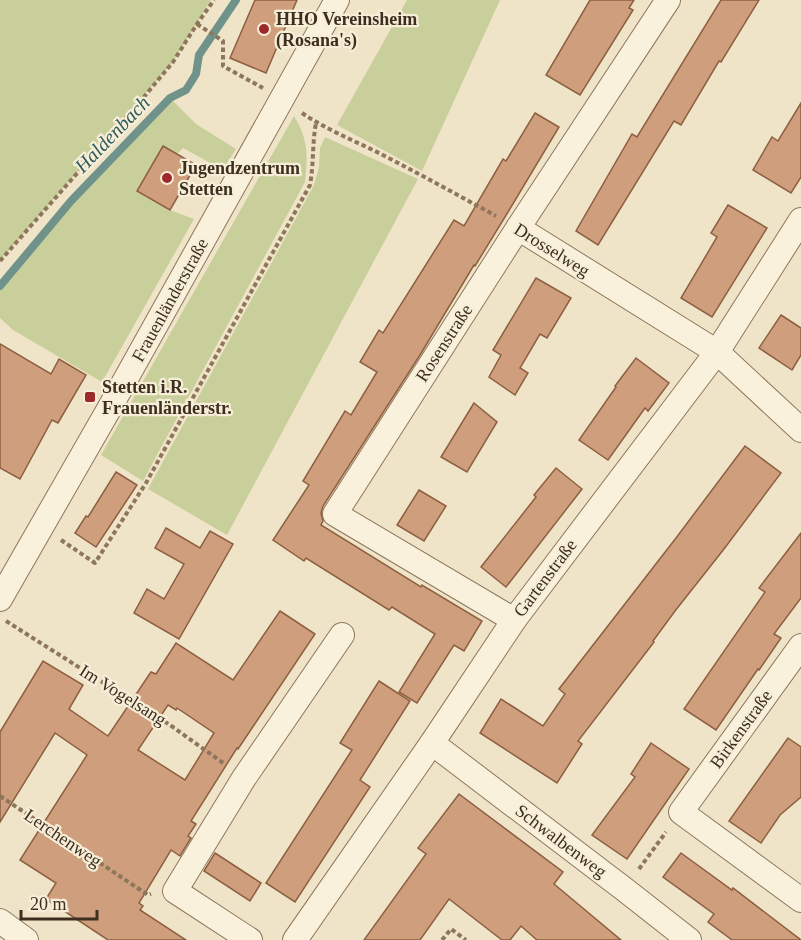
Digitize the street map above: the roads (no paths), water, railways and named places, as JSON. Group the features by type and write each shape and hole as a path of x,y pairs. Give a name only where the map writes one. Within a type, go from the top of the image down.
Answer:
{"street":[{"name":"Frauenländerstraße","path":"0,599 283,100 337,0"},
{"name":"Rosenstraße","path":"514,620 335,514 518,228 668,0"},
{"name":"Gartenstraße","path":"295,940 514,620 717,352 801,220"},
{"name":"Drosselweg","path":"518,228 717,352 801,430"},
{"path":"250,940 175,891 244,778 342,635"},
{"name":"Birkenstraße","path":"801,646 681,812 801,900"},
{"name":"Schwalbenweg","path":"432,743 689,940"},
{"path":"0,921 26,940"}],"waterway":[{"name":"Haldenbach","path":"0,286 71,201 170,98 186,90 196,74 199,55 236,0"}],"place":[{"name":"HHO Vereinsheim (Rosana's)","path":"264,29"},
{"name":"Jugendzentrum Stetten","path":"167,178"},
{"name":"Stetten i.R. Frauenländerstr.","path":"90,397"}]}
